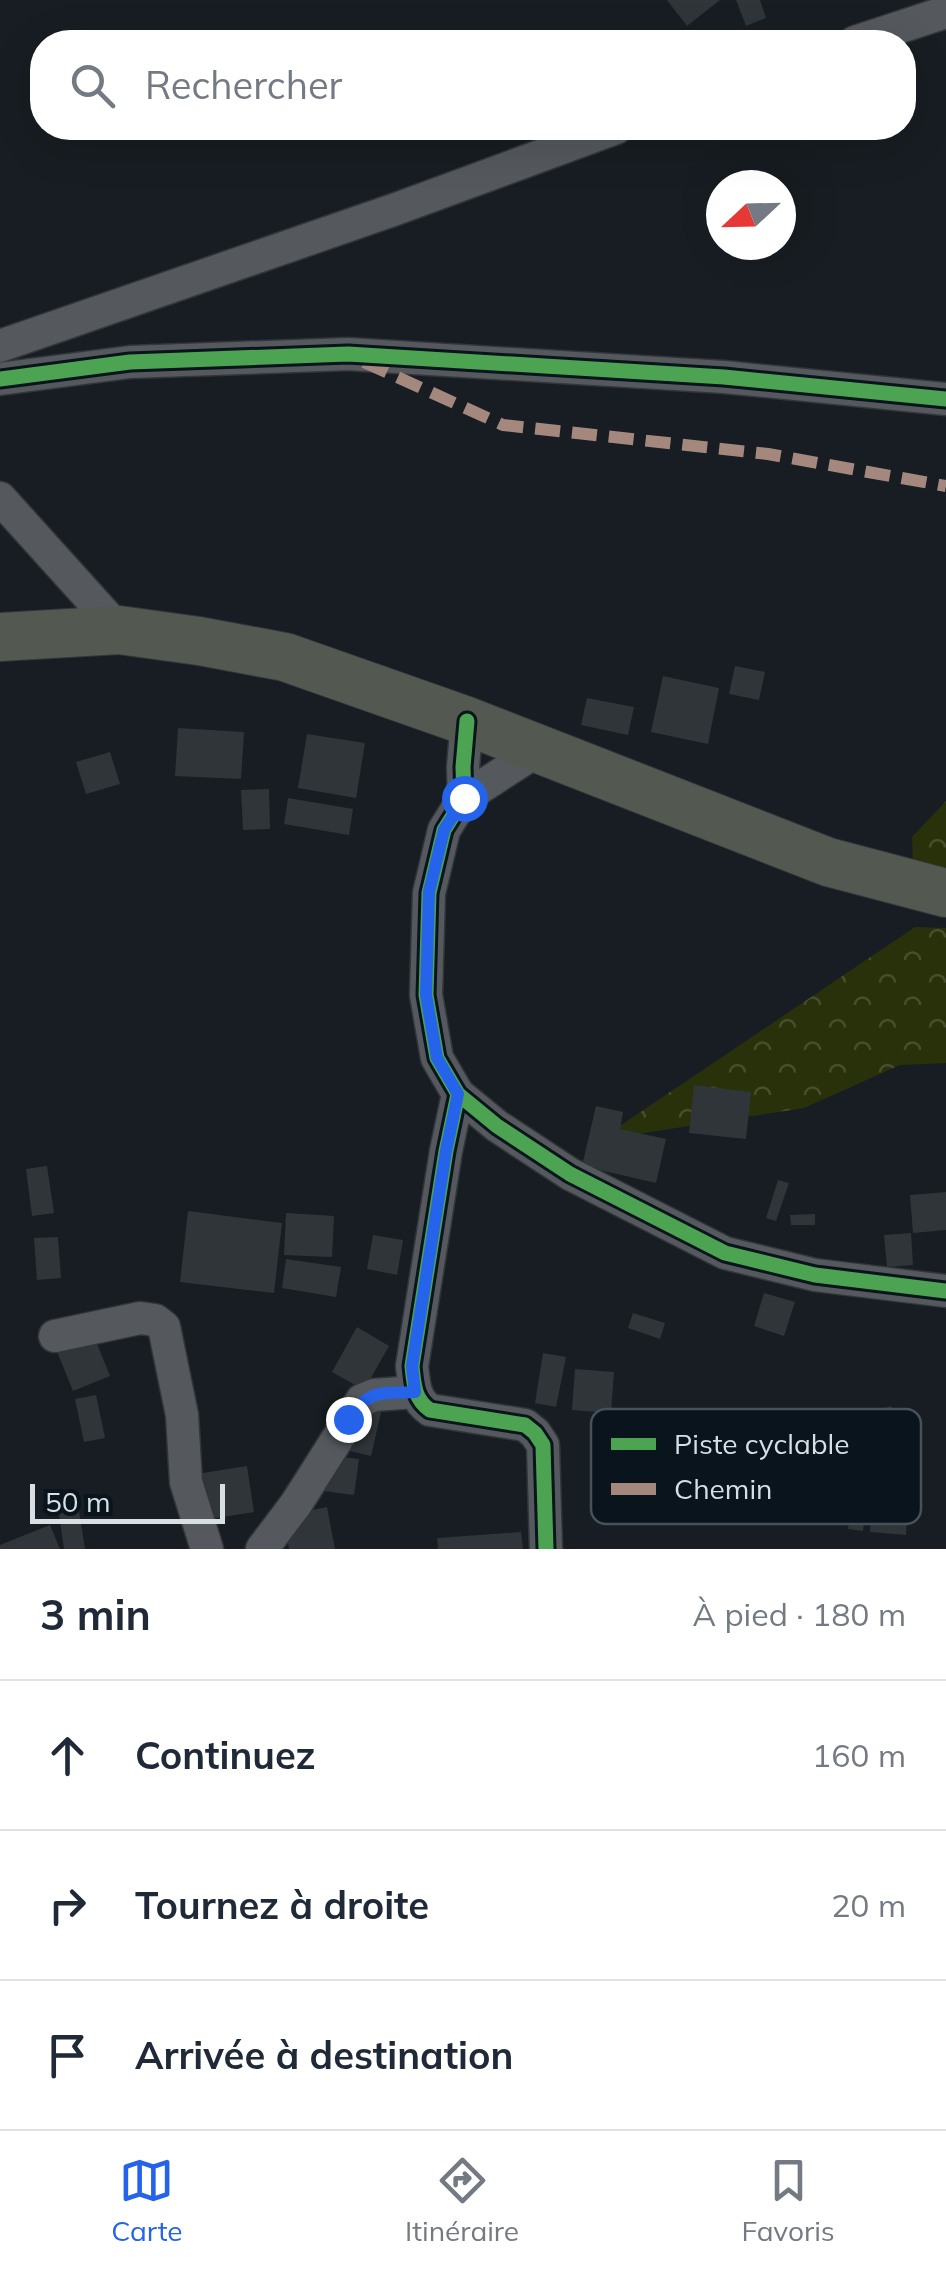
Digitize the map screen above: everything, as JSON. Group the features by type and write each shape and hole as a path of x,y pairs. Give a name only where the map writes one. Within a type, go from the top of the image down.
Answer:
{"highway":[{"path":"0,637 119,630 285,657 468,721 828,862 946,893"}],"street":[{"path":"891,30 946,12"},
{"path":"0,346 396,210 584,140"},
{"path":"0,379 130,362 348,354 724,377 946,399"},
{"path":"0,498 119,630"},
{"path":"464,798 468,721"},
{"path":"538,750 464,798 444,830 429,892 426,995 437,1058 458,1094 497,1126 570,1174 725,1253 815,1275 946,1291"},
{"path":"458,1094 412,1366 415,1392 421,1404 430,1410 525,1426 535,1433 543,1444 546,1549"},
{"path":"55,1336 140,1318 155,1320 164,1327 182,1416 186,1482 208,1549"},
{"path":"262,1549 296,1504 362,1400 374,1394 415,1392"}],"green space":[{"path":"946,801 946,891 914,886 912,837"},
{"path":"915,927 946,928 946,1063 900,1065 804,1108 599,1140"}],"building":[{"path":"667,0 720,0 687,26"},
{"path":"736,0 760,0 766,18 746,26"},
{"path":"735,666 765,672 759,700 729,694"},
{"path":"663,676 719,688 708,744 651,732"},
{"path":"587,698 634,707 628,735 581,725"},
{"path":"178,728 244,732 241,779 175,776"},
{"path":"307,734 365,743 356,798 298,788"},
{"path":"110,752 120,784 86,794 76,762"},
{"path":"269,789 270,829 243,830 241,790"},
{"path":"288,798 353,809 349,835 284,824"},
{"path":"694,1085 751,1092 746,1139 689,1133"},
{"path":"596,1106 623,1112 620,1129 666,1139 656,1183 582,1166"},
{"path":"47,1166 54,1213 32,1216 26,1169"},
{"path":"778,1180 789,1183 776,1221 766,1218"},
{"path":"946,1192 946,1230 913,1233 910,1195"},
{"path":"188,1211 282,1223 274,1293 180,1282"},
{"path":"286,1213 334,1216 332,1257 284,1255"},
{"path":"815,1214 815,1225 791,1225 790,1215"},
{"path":"911,1233 913,1265 887,1267 884,1235"},
{"path":"373,1235 403,1240 397,1275 367,1269"},
{"path":"58,1237 61,1278 37,1280 34,1238"},
{"path":"286,1259 341,1267 336,1297 282,1288"},
{"path":"764,1293 795,1302 784,1336 754,1326"},
{"path":"633,1313 665,1323 660,1339 628,1328"},
{"path":"357,1327 389,1346 364,1390 332,1372"},
{"path":"93,1334 110,1376 73,1391 56,1349"},
{"path":"543,1353 566,1357 556,1407 535,1403"},
{"path":"575,1369 614,1372 611,1409 572,1410"},
{"path":"96,1395 105,1438 84,1442 75,1399"},
{"path":"349,1396 383,1404 371,1456 337,1448"},
{"path":"320,1454 359,1459 354,1495 315,1490"},
{"path":"247,1466 254,1512 204,1520 197,1474"},
{"path":"78,1504 85,1549 64,1549 58,1507"},
{"path":"327,1507 335,1549 289,1549 283,1516"},
{"path":"849,1524 864,1524 863,1531 848,1529"},
{"path":"870,1524 907,1524 906,1535 870,1532"},
{"path":"50,1525 60,1549 0,1549 0,1545"},
{"path":"521,1532 523,1549 438,1549 437,1538"}],"marked path":[{"path":"364,362 503,425 768,454 946,486"}],"cycle path":[{"path":"0,379 130,362 348,354 724,377 946,399"},
{"path":"467,721 464,798 444,830 429,893 426,995 437,1058 458,1094 497,1126 570,1174 725,1253 815,1275 946,1291"},
{"path":"458,1094 412,1366 414,1385 430,1410 525,1425 535,1433 543,1445 546,1549"}],"route":[{"path":"348,1419 362,1400 374,1394 415,1392 412,1366 458,1094 437,1058 426,995 429,892 444,830 464,798"}]}
